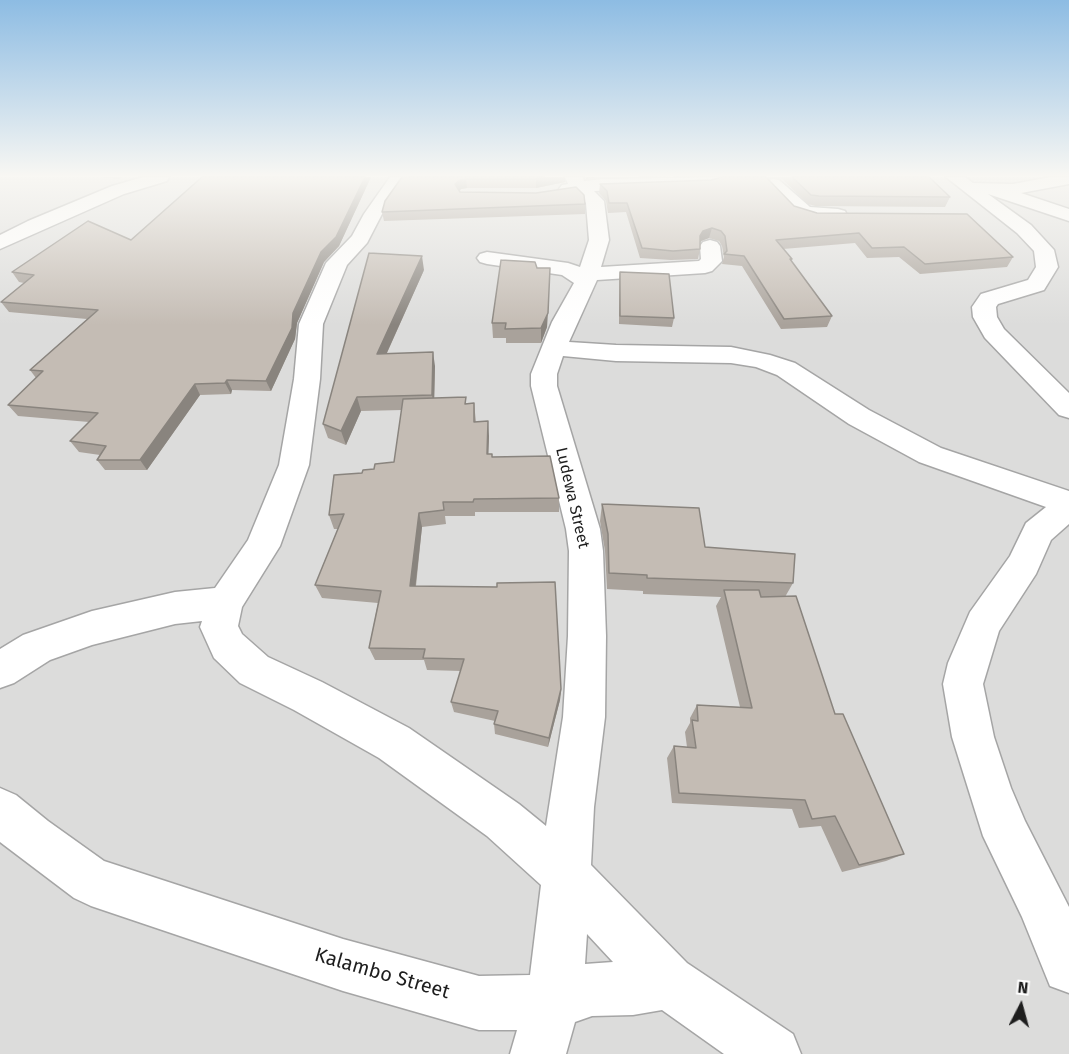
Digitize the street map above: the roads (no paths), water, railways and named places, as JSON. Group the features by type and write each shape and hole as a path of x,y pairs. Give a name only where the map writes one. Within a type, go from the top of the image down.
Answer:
{"street":[{"path":"0,243 33,226"},
{"path":"367,226 360,239 336,263 311,324 307,378 294,465 263,546 225,603 219,627 228,646 254,670 308,696 394,743 503,820 567,876 668,982 773,1054"},
{"name":"Ludewa Street","path":"538,1054 553,1002 561,943 571,807 584,717 587,636 586,551 575,498 544,386 544,374 564,322 588,277 599,240 598,226"},
{"path":"1017,226 1044,250 1047,267 1036,285 989,299 984,307 986,317 994,333 1069,409"},
{"path":"487,258 568,269 588,277 705,267 712,261 710,246"},
{"path":"555,348 616,353 731,356 768,362 786,369 859,417 922,451 1069,503"},
{"path":"1069,509 1063,511 1038,532 1024,564 983,624 968,663 963,684 973,737 989,788 1007,836 1040,900 1069,967"},
{"path":"0,670 37,647 92,628 175,608 225,603"},
{"name":"Kalambo Street","path":"0,811 31,838 91,881 343,964 479,1003 553,1002 592,989 633,988 668,982"}]}
